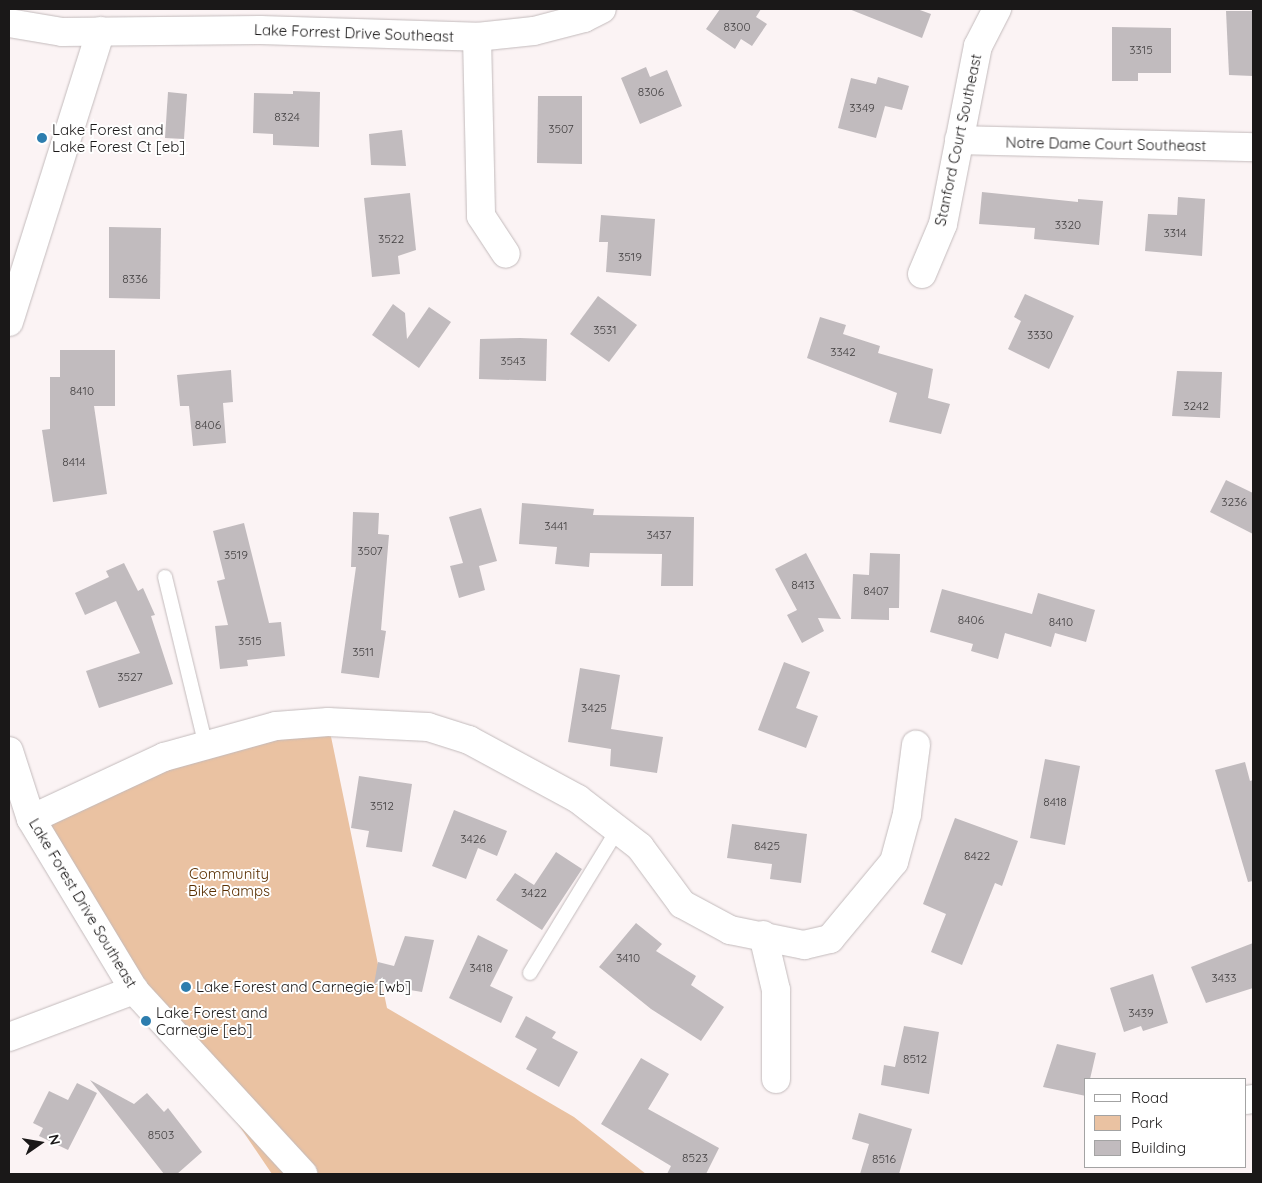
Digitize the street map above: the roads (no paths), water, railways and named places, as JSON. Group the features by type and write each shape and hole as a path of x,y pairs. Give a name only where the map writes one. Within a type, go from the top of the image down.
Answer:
{"street":[{"name":"Lake Forrest Drive Southeast","path":"9,23 62,32 260,30 476,37 534,31 584,18 602,9"},
{"name":"Stanford Court Southeast","path":"922,274 943,224 978,46 997,9"},
{"path":"9,322 101,31"},
{"path":"476,37 481,216 506,254"},
{"name":"Notre Dame Court Southeast","path":"959,140 1253,147"},
{"path":"31,819 164,758 276,726 328,722 428,727 469,740 578,799 640,847 682,904 730,930 763,935 804,945 830,938 894,862 907,814 916,746"},
{"name":"Lake Forest Drive Southeast","path":"9,751 31,819 134,990 304,1174"},
{"path":"763,935 776,990 776,1079"},
{"path":"9,1037 134,990"}],"lane":[{"path":"165,577 206,747"},
{"path":"530,973 618,829"}],"place":[{"name":"Lake Forest and Lake Forest Ct [eb]","path":"42,138"},
{"name":"Lake Forest and Carnegie [wb]","path":"186,987"},
{"name":"Lake Forest and Carnegie [eb]","path":"146,1021"}],"park label":[{"name":"Community Bike Ramps","path":"229,882"}]}
